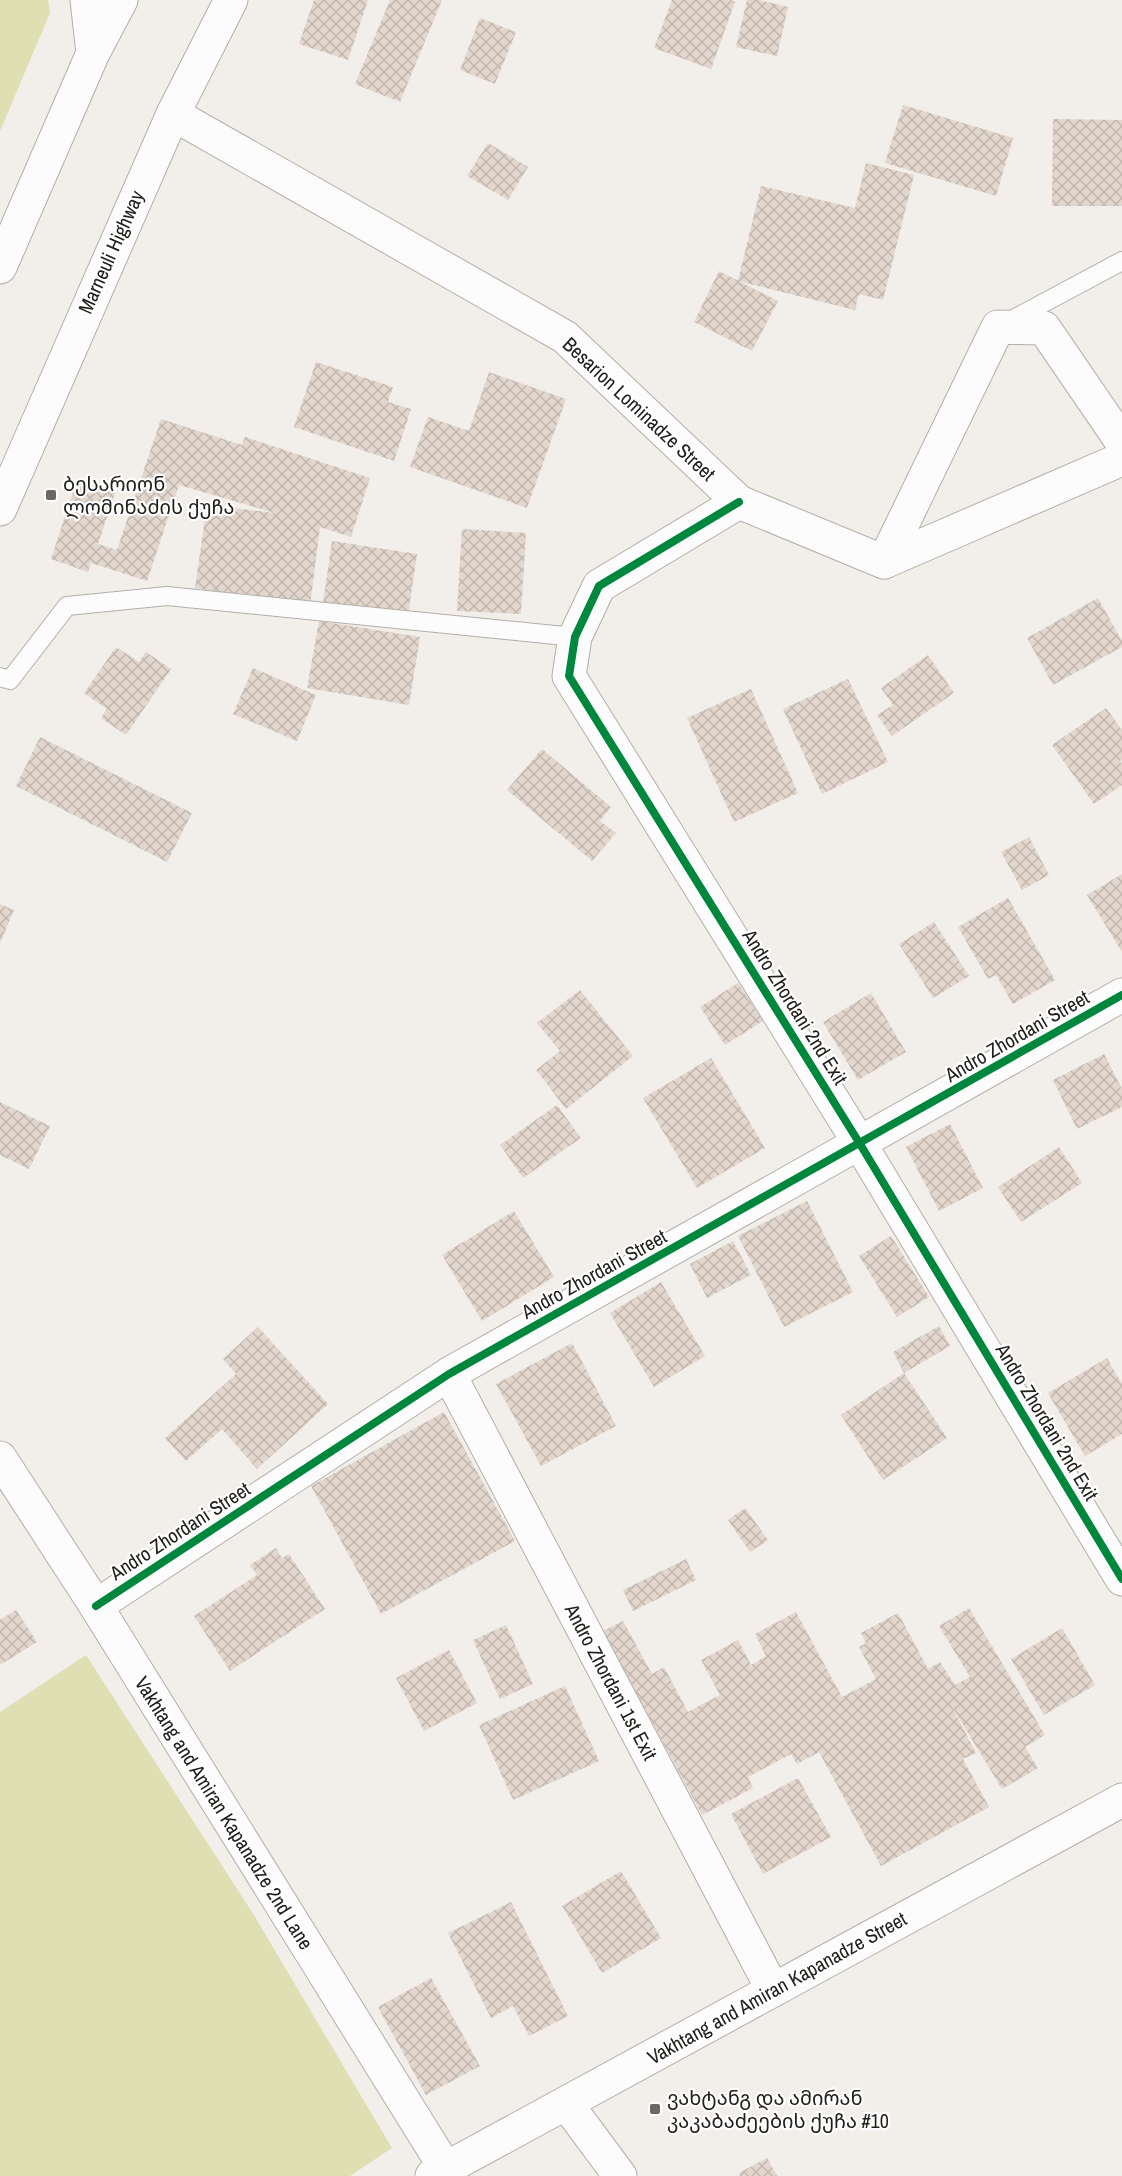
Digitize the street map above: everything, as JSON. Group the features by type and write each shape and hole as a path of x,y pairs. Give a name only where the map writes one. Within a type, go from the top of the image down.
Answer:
{"main road":[{"path":"87,0 93,53"},
{"path":"0,267 93,53 121,0"},
{"name":"Marneuli Highway","path":"0,509 172,114 231,0"},
{"name":"Besarion Lominadze Street","path":"172,114 565,337 739,502 884,562"},
{"path":"884,562 998,327 1044,328 1122,442"},
{"path":"884,562 1122,459"},
{"name":"Andro Zhordani 2nd Exit","path":"739,502 599,586 576,637 569,676 860,1144 1122,1579"},
{"name":"Andro Zhordani Street","path":"96,1606 449,1374 1122,995"},
{"name":"Andro Zhordani 1st Exit","path":"449,1374 773,1990"},
{"name":"Vakhtang and Amiran Kapanadze 2nd Lane","path":"0,1458 96,1606 439,2172"},
{"name":"Vakhtang and Amiran Kapanadze Street","path":"439,2172 1122,1800"},
{"path":"566,2103 620,2176"}],"lane":[{"path":"998,327 1122,261"},
{"path":"0,676 10,680 66,606 167,596 576,637"}],"green space":[{"path":"0,0 48,0 50,13 0,131"},
{"path":"86,1655 252,1912 392,2148 350,2176 0,2176 0,1712"}],"building":[{"path":"314,0 368,0 348,60 299,44"},
{"path":"390,0 442,0 400,102 355,84"},
{"path":"672,0 731,0 735,2 711,69 654,48"},
{"path":"747,0 759,0 788,7 777,56 736,47"},
{"path":"480,18 516,32 495,84 460,70"},
{"path":"903,105 1013,138 996,196 885,163"},
{"path":"1053,119 1122,120 1122,206 1052,206"},
{"path":"488,143 528,167 508,200 467,176"},
{"path":"866,163 914,175 883,300 859,294 855,310 738,281 761,186 855,208"},
{"path":"719,271 778,301 752,351 694,322"},
{"path":"316,362 393,387 388,402 411,409 394,461 294,427"},
{"path":"489,372 566,399 527,508 410,467 428,417 469,431"},
{"path":"161,419 242,445 245,437 370,478 351,537 320,527 310,606 195,588 207,505 275,513 179,485 147,581 91,563 88,572 51,559 77,480 115,493 98,544 117,550"},
{"path":"462,529 526,533 521,614 457,611"},
{"path":"332,541 417,554 408,615 323,603"},
{"path":"1098,598 1122,641 1122,647 1053,685 1027,638"},
{"path":"319,621 420,637 409,705 307,688"},
{"path":"116,647 139,662 146,652 171,669 126,735 101,718 107,709 84,693"},
{"path":"928,655 954,693 892,736 877,715 893,705 881,688"},
{"path":"253,668 316,695 297,741 233,714"},
{"path":"848,679 888,762 822,794 783,709"},
{"path":"751,689 798,793 734,822 687,718"},
{"path":"1106,708 1122,730 1122,759 1120,761 1122,785 1094,804 1052,745"},
{"path":"40,737 192,813 167,862 16,786"},
{"path":"542,749 611,807 600,821 616,833 592,861 507,790"},
{"path":"1029,837 1049,875 1022,890 1001,852"},
{"path":"1122,874 1122,952 1087,895"},
{"path":"1008,898 1055,980 1013,1004 996,975 988,979 958,927"},
{"path":"0,904 14,910 0,943"},
{"path":"934,922 969,976 933,998 899,944"},
{"path":"738,983 763,1021 725,1045 700,1007"},
{"path":"580,990 633,1056 566,1109 536,1070 560,1051 537,1023"},
{"path":"871,993 906,1052 858,1080 823,1022"},
{"path":"1104,1054 1122,1089 1122,1107 1077,1129 1053,1080"},
{"path":"711,1058 765,1148 697,1188 643,1098"},
{"path":"0,1102 50,1126 29,1169 0,1155"},
{"path":"557,1105 581,1138 523,1178 500,1145"},
{"path":"950,1124 983,1188 939,1211 906,1147"},
{"path":"1059,1147 1082,1183 1021,1222 998,1187"},
{"path":"807,1201 853,1292 784,1327 738,1236"},
{"path":"514,1211 554,1277 482,1321 442,1255"},
{"path":"891,1236 929,1297 897,1317 859,1256"},
{"path":"733,1241 751,1275 707,1298 690,1264"},
{"path":"661,1282 705,1356 654,1387 610,1313"},
{"path":"939,1326 950,1346 904,1373 893,1352"},
{"path":"258,1327 328,1404 257,1469 222,1429 186,1461 165,1438 236,1374 223,1359"},
{"path":"572,1343 616,1426 541,1466 496,1384"},
{"path":"1107,1358 1122,1384 1122,1434 1085,1456 1048,1393"},
{"path":"904,1373 947,1438 883,1480 841,1415"},
{"path":"444,1412 515,1541 381,1614 311,1486"},
{"path":"745,1508 768,1540 750,1552 728,1520"},
{"path":"276,1548 282,1558 289,1554 325,1609 230,1671 194,1616 257,1575 250,1565"},
{"path":"686,1559 696,1580 633,1611 623,1590"},
{"path":"969,1608 1045,1735 1025,1747 1038,1768 1002,1789 951,1705 976,1753 963,1759 989,1807 881,1866 819,1752 797,1764 791,1754 748,1777 753,1788 702,1815 603,1631 623,1621 652,1674 664,1667 688,1712 720,1695 701,1660 738,1640 751,1665 766,1656 755,1634 796,1612 842,1697 876,1679 859,1647 866,1643 861,1633 898,1613 928,1669 940,1662 955,1685 970,1677 939,1626"},
{"path":"16,1610 37,1642 0,1665 0,1620"},
{"path":"506,1625 533,1684 500,1699 473,1640"},
{"path":"1062,1628 1095,1685 1044,1715 1011,1659"},
{"path":"449,1650 477,1703 424,1731 396,1678"},
{"path":"565,1686 599,1761 513,1800 479,1725"},
{"path":"798,1778 831,1837 763,1874 731,1814"},
{"path":"621,1871 661,1938 602,1973 562,1906"},
{"path":"511,1902 568,2016 529,2036 513,2006 491,2018 448,1933"},
{"path":"431,1978 480,2066 426,2095 378,2007"},
{"path":"767,2158 777,2176 740,2176 739,2173"}],"cycle path":[{"path":"739,502 599,586 575,637 569,676 860,1144 1122,1579"},
{"path":"96,1606 449,1374 1122,995"}],"place":[{"name":"ბესარიონ ლომინაძის ქუჩა","path":"51,495"},
{"name":"ვახტანგ და ამირან კაკაბაძეების ქუჩა #10","path":"655,2109"}]}
